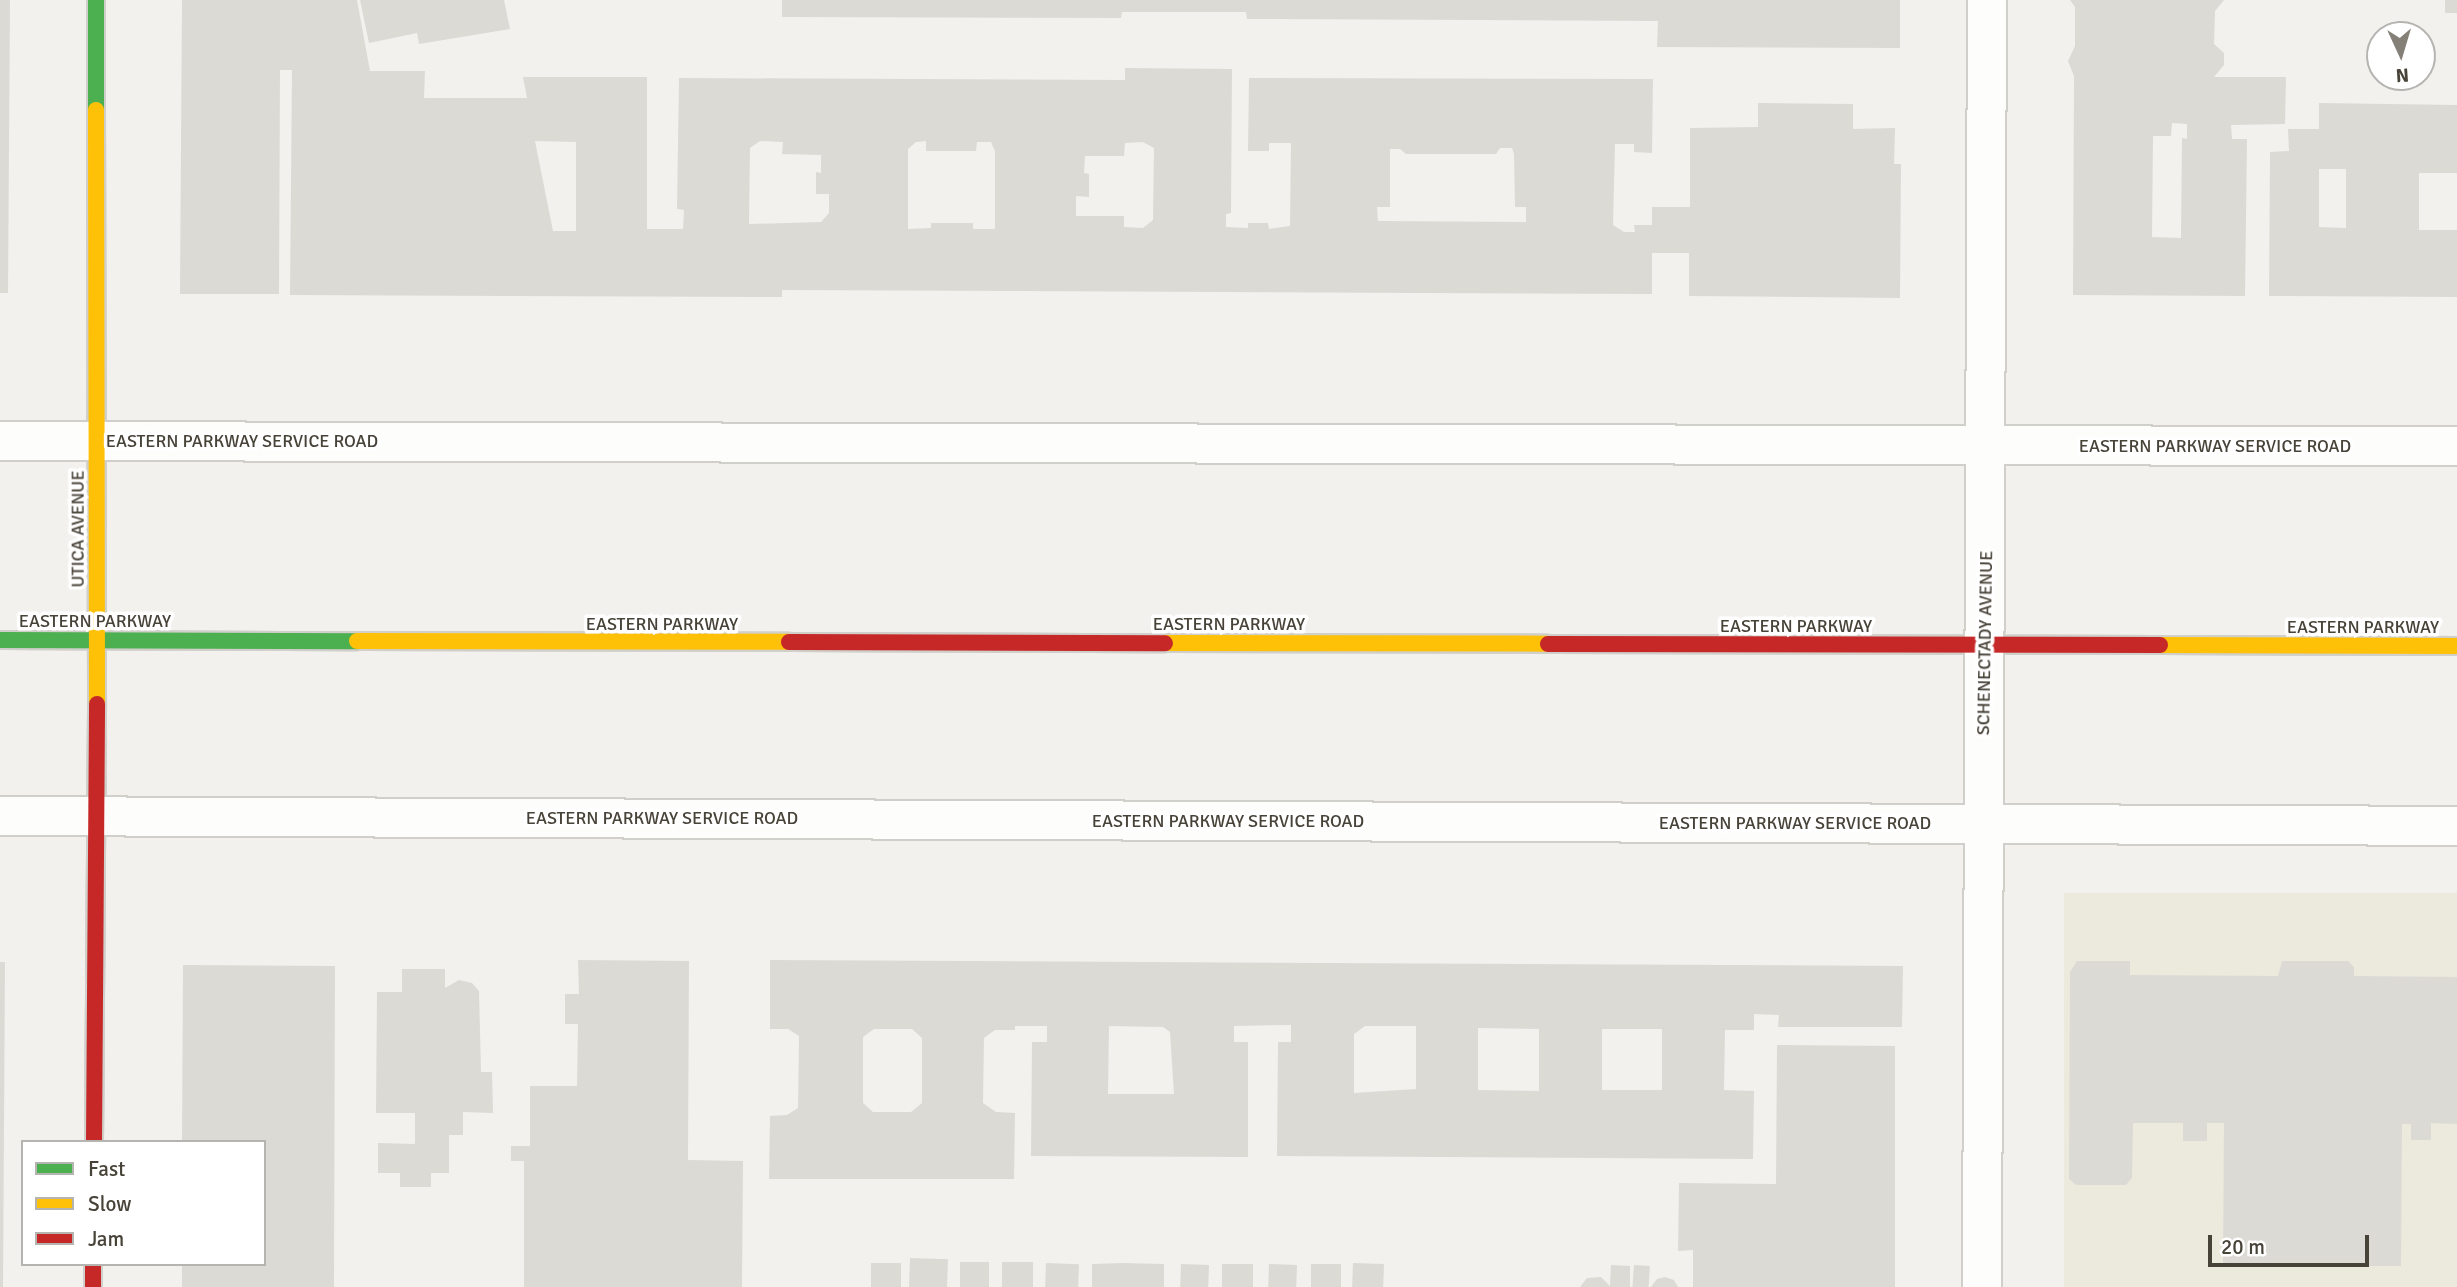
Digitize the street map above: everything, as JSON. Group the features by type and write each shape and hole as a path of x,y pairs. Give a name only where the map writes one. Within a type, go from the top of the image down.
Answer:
{"main road":[{"name":"UTICA AVENUE","path":"94,1140 98,441 96,0"},
{"name":"EASTERN PARKWAY","path":"0,640 2457,646"},
{"path":"93,1266 93,1287"}],"street":[{"name":"SCHENECTADY AVENUE","path":"1982,1287 1987,0"},
{"name":"EASTERN PARKWAY SERVICE ROAD","path":"0,441 2457,446"},
{"name":"EASTERN PARKWAY SERVICE ROAD","path":"0,816 2457,826"}],"shaded area":[{"path":"2064,893 2457,893 2457,1287 2064,1287"}],"building":[{"path":"0,0 10,0 8,293 0,293"},
{"path":"182,0 357,0 370,71 425,71 424,98 527,98 523,77 647,77 647,229 683,229 684,210 677,209 679,78 1125,80 1125,68 1232,69 1231,213 1226,214 1226,227 1248,228 1248,223 1268,223 1269,229 1290,226 1291,143 1269,143 1269,151 1248,151 1249,78 1653,79 1652,153 1634,152 1634,144 1615,144 1613,225 1624,232 1635,232 1634,225 1652,225 1652,207 1690,207 1690,128 1758,127 1758,103 1853,104 1853,129 1895,128 1894,164 1901,164 1900,298 1689,296 1689,253 1652,253 1652,294 782,290 782,297 290,295 292,70 280,70 279,294 180,294","holes":["535,141 576,142 576,231 553,231","760,141 783,142 782,154 821,155 821,173 816,172 816,194 829,194 829,213 821,222 749,224 750,148","926,141 926,151 976,151 977,142 991,142 995,151 995,229 973,229 973,223 931,223 931,228 908,229 908,149 916,142","1143,142 1154,148 1153,220 1143,228 1124,227 1124,216 1076,216 1076,196 1089,197 1089,174 1084,173 1085,156 1124,156 1125,143","1500,148 1512,148 1515,207 1526,207 1526,222 1378,221 1377,207 1390,207 1390,149 1400,149 1406,154 1496,154"]},
{"path":"360,0 504,0 510,29 419,44 417,33 369,43"},
{"path":"782,0 1900,0 1900,48 1657,47 1658,21 1247,19 1246,12 1122,12 1121,18 782,17"},
{"path":"2070,0 2224,0 2215,11 2214,44 2224,53 2224,65 2214,77 2286,77 2285,124 2231,125 2232,139 2247,139 2245,296 2073,295 2074,76 2068,61 2075,46 2075,7","holes":["2172,123 2187,124 2187,139 2182,138 2181,238 2152,237 2153,136 2171,136"]},
{"path":"2445,0 2457,0 2457,13 2445,13"},
{"path":"2319,103 2457,105 2457,173 2419,173 2419,230 2457,230 2457,297 2269,296 2270,152 2289,151 2288,129 2319,129","holes":["2319,169 2346,169 2346,228 2319,227"]},
{"path":"578,960 689,961 688,1160 743,1161 742,1287 524,1287 524,1161 511,1161 511,1146 530,1146 530,1086 577,1086 578,1024 565,1024 565,994 579,994"},
{"path":"770,960 1903,966 1902,1027 1778,1027 1779,1015 1754,1014 1754,1030 1725,1030 1724,1090 1754,1091 1753,1159 1277,1156 1278,1042 1291,1042 1291,1025 1234,1026 1234,1042 1248,1042 1248,1157 1031,1156 1032,1042 1047,1042 1047,1026 1015,1026 1015,1030 995,1030 984,1038 983,1103 996,1112 1015,1113 1014,1179 769,1179 770,1116 787,1115 798,1108 799,1036 788,1029 770,1029","holes":["1109,1026 1163,1027 1170,1032 1174,1094 1108,1094","1365,1026 1416,1026 1416,1089 1354,1093 1354,1034","1478,1028 1539,1029 1539,1091 1478,1090","874,1029 912,1029 922,1038 922,1103 911,1112 873,1112 863,1103 863,1037","1602,1029 1662,1029 1662,1090 1602,1090"]},
{"path":"2077,961 2130,961 2130,975 2278,976 2282,961 2348,961 2354,967 2354,976 2457,977 2457,1124 2431,1123 2431,1140 2411,1140 2411,1124 2402,1124 2401,1266 2223,1266 2224,1123 2207,1123 2207,1141 2183,1141 2183,1123 2133,1123 2132,1178 2126,1185 2076,1185 2069,1179 2070,972"},
{"path":"0,962 5,962 3,1287 0,1287"},
{"path":"183,965 335,966 334,1287 182,1287 182,1266 266,1266 266,1140 182,1140"},
{"path":"402,969 445,969 445,988 459,980 472,983 479,991 481,1072 492,1072 493,1113 463,1112 463,1135 449,1135 449,1173 431,1173 431,1187 400,1187 400,1173 378,1173 378,1143 415,1144 415,1113 376,1113 377,992 402,992"},
{"path":"1777,1045 1895,1046 1895,1287 1693,1287 1693,1250 1678,1251 1679,1183 1776,1184"},
{"path":"910,1258 948,1259 947,1287 909,1287"},
{"path":"960,1262 989,1262 989,1287 960,1287"},
{"path":"1002,1262 1033,1262 1033,1287 1002,1287"},
{"path":"871,1263 901,1263 901,1287 871,1287"},
{"path":"1046,1263 1079,1264 1078,1287 1045,1287"},
{"path":"1353,1263 1384,1264 1383,1287 1352,1287"},
{"path":"1092,1264 1164,1264 1164,1287 1092,1287"},
{"path":"1181,1264 1209,1265 1208,1287 1180,1287"},
{"path":"1222,1264 1253,1264 1253,1287 1222,1287"},
{"path":"1269,1264 1297,1265 1296,1287 1268,1287"},
{"path":"1311,1264 1341,1264 1341,1287 1311,1287"},
{"path":"1611,1265 1630,1266 1630,1287 1580,1287 1587,1278 1601,1277 1610,1286"},
{"path":"1634,1265 1650,1266 1649,1287 1632,1287"},
{"path":"1665,1277 1674,1280 1678,1287 1651,1287 1657,1279"}],"traffic: fast":[{"path":"96,0 96,110"},
{"path":"0,640 357,641"}],"traffic: slow":[{"path":"96,110 97,704"},
{"path":"357,641 789,642"},
{"path":"1165,643 1548,644"},
{"path":"2160,645 2457,646"}],"traffic: jam":[{"path":"789,642 1165,643"},
{"path":"1548,644 2160,645"},
{"path":"94,1140 97,704"},
{"path":"93,1266 93,1287"}]}
